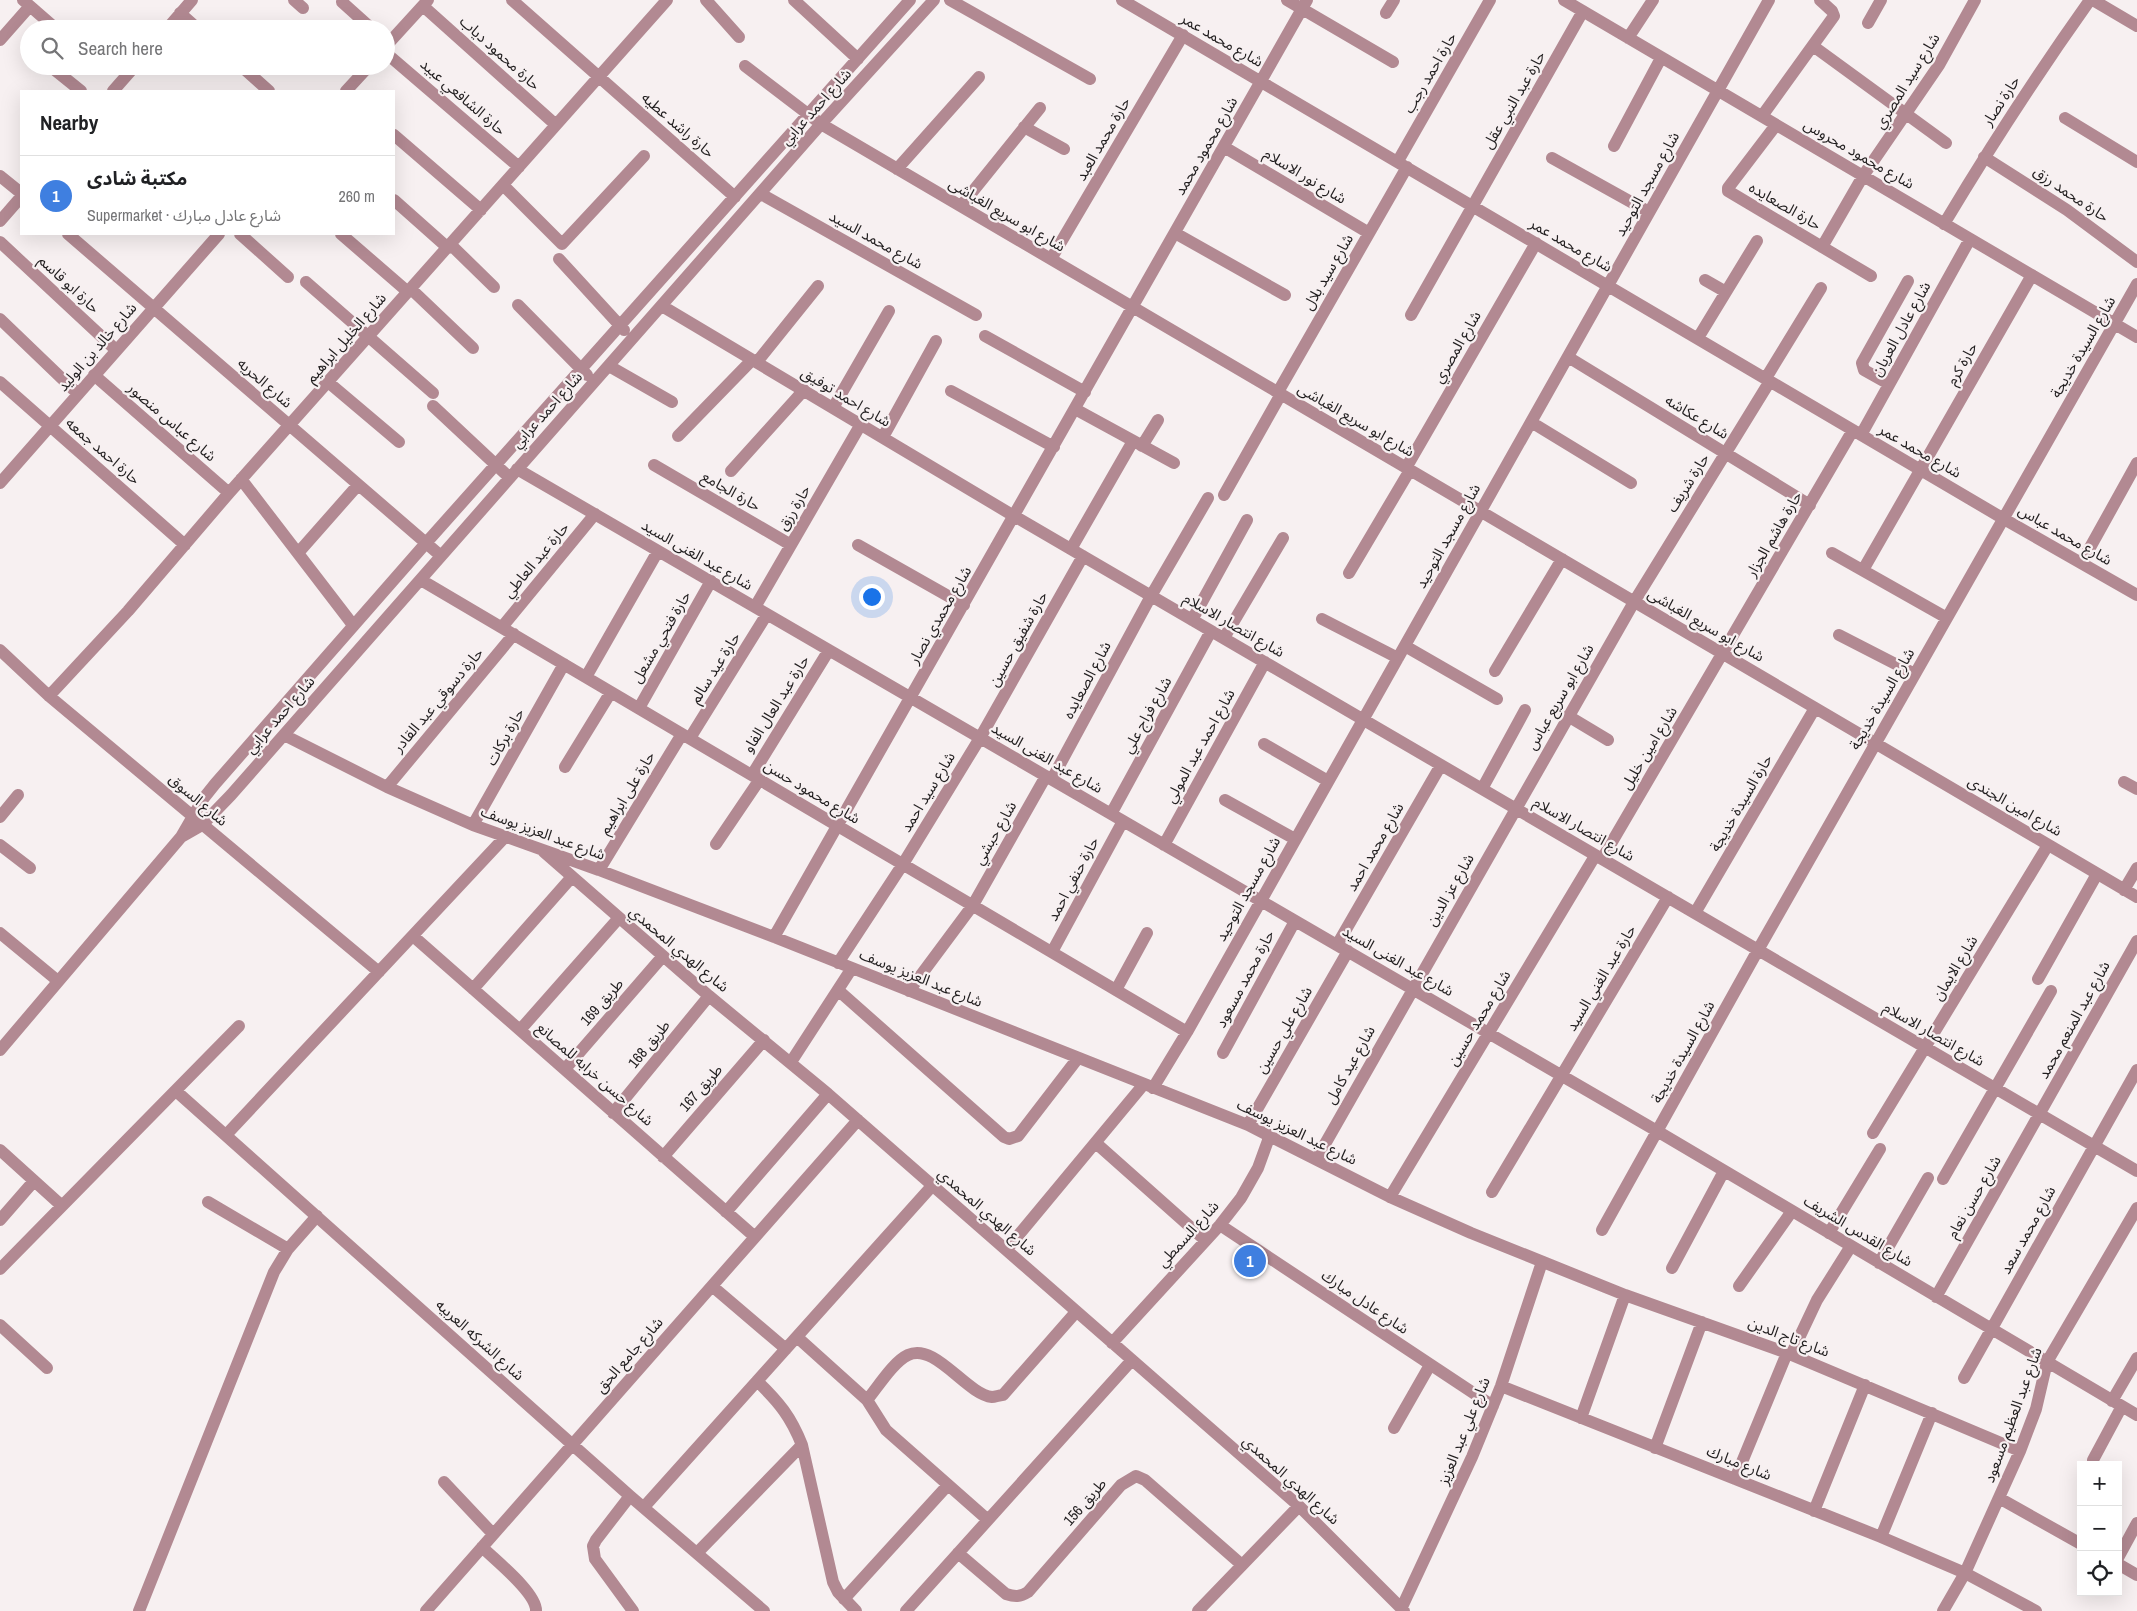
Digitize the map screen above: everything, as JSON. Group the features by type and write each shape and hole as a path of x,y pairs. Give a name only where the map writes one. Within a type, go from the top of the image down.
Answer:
{"street":[{"path":"174,20 192,0"},
{"name":"حارة راشد عطيه","path":"512,0 734,197"},
{"name":"شارع الخليل ابراهيم","path":"49,696 128,611 229,493 667,0"},
{"path":"706,0 739,37"},
{"path":"794,0 858,59"},
{"name":"شارع احمد عرابي","path":"197,820 214,784 426,542 910,0"},
{"name":"شارع احمد عرابي","path":"0,1050 181,837 197,820 231,796 821,124 934,0"},
{"path":"950,0 1090,79"},
{"name":"شارع محمد عمر","path":"1122,0 2004,519"},
{"path":"1287,0 1305,4 1393,62"},
{"path":"1386,13 1394,0"},
{"name":"حارة احمد رجب","path":"1402,164 1490,0"},
{"path":"1628,38 1653,0"},
{"name":"شارع مسجد التوحيد","path":"1007,1249 1096,1144 1149,1086 1187,1032 1769,0"},
{"path":"1762,116 1834,16 1832,11 1820,0"},
{"path":"1868,23 1881,0"},
{"name":"شارع سيد المصري","path":"1822,247 1863,176 1906,116 1939,65 1975,0"},
{"path":"2091,0 2112,4 2137,26"},
{"name":"حارة نصار","path":"1944,224 1984,157 2036,77 2091,0"},
{"name":"شارع محمود محروس","path":"1567,1 2137,337"},
{"path":"342,2 362,20"},
{"path":"0,40 26,3 46,20"},
{"path":"395,37 425,3"},
{"name":"حارة محمود دياب","path":"425,3 556,125"},
{"name":"شارع محمود محمد","path":"1133,307 1305,4"},
{"name":"حارة عبد النبي عقل","path":"1411,315 1583,12"},
{"path":"180,13 188,20"},
{"name":"حارة محمد العبد","path":"1051,259 1182,35"},
{"path":"1812,46 1906,116 1946,143"},
{"name":"حارة الشافعي عبيد","path":"395,53 519,166"},
{"path":"1614,146 1662,58"},
{"name":"شارع ابو سريع الغباشى","path":"745,66 821,124 1876,744"},
{"path":"61,75 80,90"},
{"path":"114,90 127,75"},
{"path":"251,75 268,90"},
{"path":"347,90 361,75"},
{"path":"897,169 979,77"},
{"path":"961,206 1040,108"},
{"path":"2065,118 2137,162"},
{"name":"حارة الصعايده","path":"1776,125 1728,188 1728,191 1871,276"},
{"path":"1024,127 1064,149"},
{"path":"395,136 481,210"},
{"name":"شارع نور الاسلام","path":"1224,147 1369,233"},
{"path":"503,185 562,244 644,156"},
{"name":"حارة محمد رزق","path":"1984,157 2067,210 2137,262"},
{"path":"1552,158 1649,212"},
{"name":"شارع سيد بلال","path":"1224,495 1369,233 1402,164"},
{"path":"0,176 20,194"},
{"name":"شارع محمد السيد","path":"761,194 976,315"},
{"path":"0,221 20,196"},
{"path":"395,201 494,287"},
{"path":"1175,233 1285,295"},
{"name":"شارع الحريه","path":"69,235 441,556"},
{"name":"شارع خالد بن الوليد","path":"0,482 218,235"},
{"path":"241,235 288,277"},
{"path":"342,235 473,348"},
{"name":"شارع عادل العريان","path":"1857,433 1890,384 1970,239"},
{"path":"1698,338 1758,241"},
{"name":"حارة ابو قاسم","path":"0,242 116,350"},
{"name":"شارع المصري","path":"1349,573 1536,243"},
{"path":"559,259 633,339"},
{"name":"حارة كرم","path":"1863,570 2032,275"},
{"path":"1705,280 1726,292"},
{"path":"1890,384 1864,370 1862,363 1908,281"},
{"path":"306,282 433,393"},
{"name":"شارع السيدة خديجة","path":"1602,1230 1758,950 2137,284"},
{"path":"678,436 754,361 818,286"},
{"name":"حارة شريف","path":"1634,602 1725,454 1821,288"},
{"path":"518,305 594,382"},
{"name":"شارع احمد توفيق","path":"662,306 1014,516"},
{"name":"شارع محمدي نصار","path":"774,937 1133,307"},
{"path":"833,408 889,311"},
{"path":"0,320 78,393"},
{"path":"985,336 1084,392"},
{"path":"883,437 936,341"},
{"name":"شارع عكاشه","path":"1568,357 1810,505"},
{"path":"609,366 672,402"},
{"name":"شارع عباس منصور","path":"94,375 229,493"},
{"name":"حارة احمد جمعه","path":"0,382 185,545"},
{"path":"328,382 399,442"},
{"path":"732,471 804,390"},
{"path":"951,391 1054,447"},
{"name":"شارع عبد الغنى السيد","path":"433,406 496,464 595,514 1562,1076"},
{"path":"1075,409 1174,463"},
{"path":"1071,549 1138,443 1158,420"},
{"path":"1531,422 1631,483"},
{"name":"حارة رزق","path":"755,607 861,424"},
{"name":"حارة هاشم الجزار","path":"1723,654 1810,505 1857,433"},
{"path":"2082,562 2137,462"},
{"name":"حارة الجامع","path":"654,465 792,545"},
{"path":"242,479 353,626"},
{"path":"298,552 358,485"},
{"name":"شارع الصعايده","path":"1049,778 1208,498"},
{"name":"حارة عبد العاطي","path":"502,627 595,514"},
{"name":"شارع انتصار الاسلام","path":"1014,516 2137,1171"},
{"name":"شارع محمد عباس","path":"2004,519 2137,595"},
{"path":"1192,620 1247,520"},
{"path":"1224,638 1283,538"},
{"path":"858,545 964,605"},
{"path":"586,677 658,551"},
{"path":"1832,552 1947,618"},
{"name":"حارة شفيق حسين","path":"980,738 1083,556"},
{"path":"1495,671 1562,559"},
{"name":"شارع محمود حسن","path":"421,580 1187,1032"},
{"name":"حارة فتحي مشعل","path":"639,708 711,582"},
{"name":"شارع ابو سريع عباس","path":"1515,808 1634,602"},
{"name":"حارة عيد سالم","path":"686,736 767,614"},
{"path":"1322,620 1398,658"},
{"name":"شارع فراج علي","path":"1111,814 1211,631"},
{"name":"حارة دسوقي عبد القادر","path":"387,787 514,634"},
{"path":"1839,635 1915,674"},
{"path":"1405,646 1497,699"},
{"name":"شارع السوق","path":"0,650 49,696 379,972"},
{"name":"حارة عبد العال الفاو","path":"716,844 829,650"},
{"name":"شارع امين خليل","path":"1599,857 1723,654"},
{"name":"شارع احمد عبد المولي","path":"1164,845 1265,662"},
{"name":"حارة بركات","path":"474,825 564,664"},
{"path":"565,767 611,692"},
{"name":"حارة السيدة خديجة","path":"1695,913 1815,708"},
{"path":"1482,789 1525,710"},
{"path":"1568,716 1608,740"},
{"name":"شارع عبد العزيز يوسف","path":"284,735 387,787 474,825 599,870 774,937 1248,1125 1317,1158 1390,1197 1542,1262"},
{"name":"حارة على ابراهيم","path":"599,870 686,736"},
{"name":"شارع سيد احمد","path":"838,963 903,864 980,738"},
{"path":"1264,744 1328,781"},
{"name":"شارع امين الجندى","path":"1876,744 2137,897"},
{"name":"شارع محمد احمد","path":"1342,948 1441,765"},
{"name":"شارع حبشي","path":"909,991 973,905 1049,778"},
{"path":"2124,782 2137,789"},
{"path":"0,817 18,795"},
{"path":"1225,800 1295,839"},
{"name":"شارع عز الدين","path":"1412,989 1515,808"},
{"name":"حارة حنفي احمد","path":"1052,952 1123,821"},
{"path":"226,1135 505,837"},
{"path":"0,844 30,868"},
{"name":"شارع الايمان","path":"1873,1133 2048,845"},
{"name":"شارع الهدي المحمدي","path":"539,848 618,919 828,1094 1299,1506 1403,1609"},
{"name":"شارع محمد حسين","path":"1390,1197 1488,1033 1599,857"},
{"path":"2124,890 2137,868"},
{"path":"2038,979 2098,874"},
{"path":"474,989 571,878"},
{"name":"حارة عبد الغني السيد","path":"1492,1192 1668,897"},
{"path":"520,1030 618,919"},
{"name":"حارة محمد مسعود","path":"1223,1053 1295,920"},
{"path":"0,933 58,981"},
{"path":"1116,990 1147,933"},
{"name":"شارع حسن خرابه للمصانع","path":"413,936 755,1237"},
{"name":"شارع عبد المنعم محمد","path":"2040,1114 2137,941"},
{"name":"شارع علي حسين","path":"1248,1125 1342,948"},
{"name":"طريق 169","path":"565,1070 663,956"},
{"path":"791,1062 852,968"},
{"name":"شارع عيد كامل","path":"1317,1158 1412,989"},
{"path":"838,991 1004,1137 1009,1139 1018,1136 1078,1058"},
{"path":"1943,1180 2051,991"},
{"name":"طريق 168","path":"614,1112 709,996"},
{"path":"0,1269 239,1026"},
{"name":"طريق 167","path":"663,1157 764,1040"},
{"name":"شارع محمد سعد","path":"1964,1378 2137,1070"},
{"name":"شارع القدس الشريف","path":"1562,1076 2137,1415"},
{"name":"شارع الشركه العربيه","path":"176,1091 630,1496 764,1611"},
{"path":"726,1212 828,1094"},
{"name":"شارع حسن نعام","path":"1936,1297 2040,1114"},
{"name":"شارع جامع الحق","path":"426,1611 858,1120"},
{"name":"شارع السمطي","path":"1112,1343 1220,1225 1241,1198 1258,1168 1270,1135"},
{"path":"1096,1144 1206,1240"},
{"path":"1829,1233 1880,1148"},
{"path":"2,1157 34,1181 62,1206"},
{"path":"1672,1268 1724,1170"},
{"path":"1879,1263 1928,1178"},
{"path":"0,1220 34,1181"},
{"path":"644,1507 932,1186"},
{"path":"208,1202 288,1249"},
{"name":"شارع عبد العظيم مسعود","path":"1942,1611 1965,1572 2020,1451 2036,1409 2047,1362 2137,1208"},
{"path":"1739,1286 1792,1211"},
{"path":"139,1611 269,1285 288,1249 317,1216"},
{"name":"شارع عادل مبارك","path":"1220,1225 1493,1406"},
{"path":"1736,1479 1789,1354 1817,1300 1851,1246"},
{"name":"شارع تاج الدين","path":"1542,1262 1789,1354 2020,1451"},
{"name":"شارع علي عبد العزيز","path":"1403,1609 1450,1508 1493,1406 1542,1262"},
{"path":"712,1286 786,1349"},
{"path":"1580,1418 1625,1294"},
{"path":"867,1400 900,1360 910,1354 922,1353 932,1357 981,1392 992,1397 1003,1395 1076,1312"},
{"path":"1654,1448 1702,1322"},
{"path":"0,1325 47,1368"},
{"path":"797,1337 867,1400 886,1430 988,1520"},
{"path":"2093,1460 2137,1358"},
{"path":"906,1611 1132,1360"},
{"path":"1394,1428 1430,1365"},
{"path":"757,1381 782,1406 794,1424 802,1445 833,1582 844,1599 856,1611"},
{"path":"1814,1511 1865,1385"},
{"name":"شارع مبارك","path":"1501,1386 1965,1572 2033,1610"},
{"path":"1881,1537 1932,1413"},
{"path":"697,1553 802,1445"},
{"name":"طريق 156","path":"958,1553 1006,1594 1013,1597 1021,1596 1028,1592 1121,1486 1136,1476 1145,1480 1242,1565"},
{"path":"444,1482 494,1534"},
{"path":"844,1599 948,1485"},
{"path":"630,1496 596,1540 592,1553 634,1611"},
{"path":"1999,1498 2077,1542"},
{"path":"1198,1611 1299,1506"},
{"path":"2122,1551 2137,1524"},
{"path":"482,1547 530,1594 536,1606 536,1611"},
{"path":"2122,1566 2137,1575"}],"place":[{"name":"مكتبة شادى","path":"1250,1261"}]}
